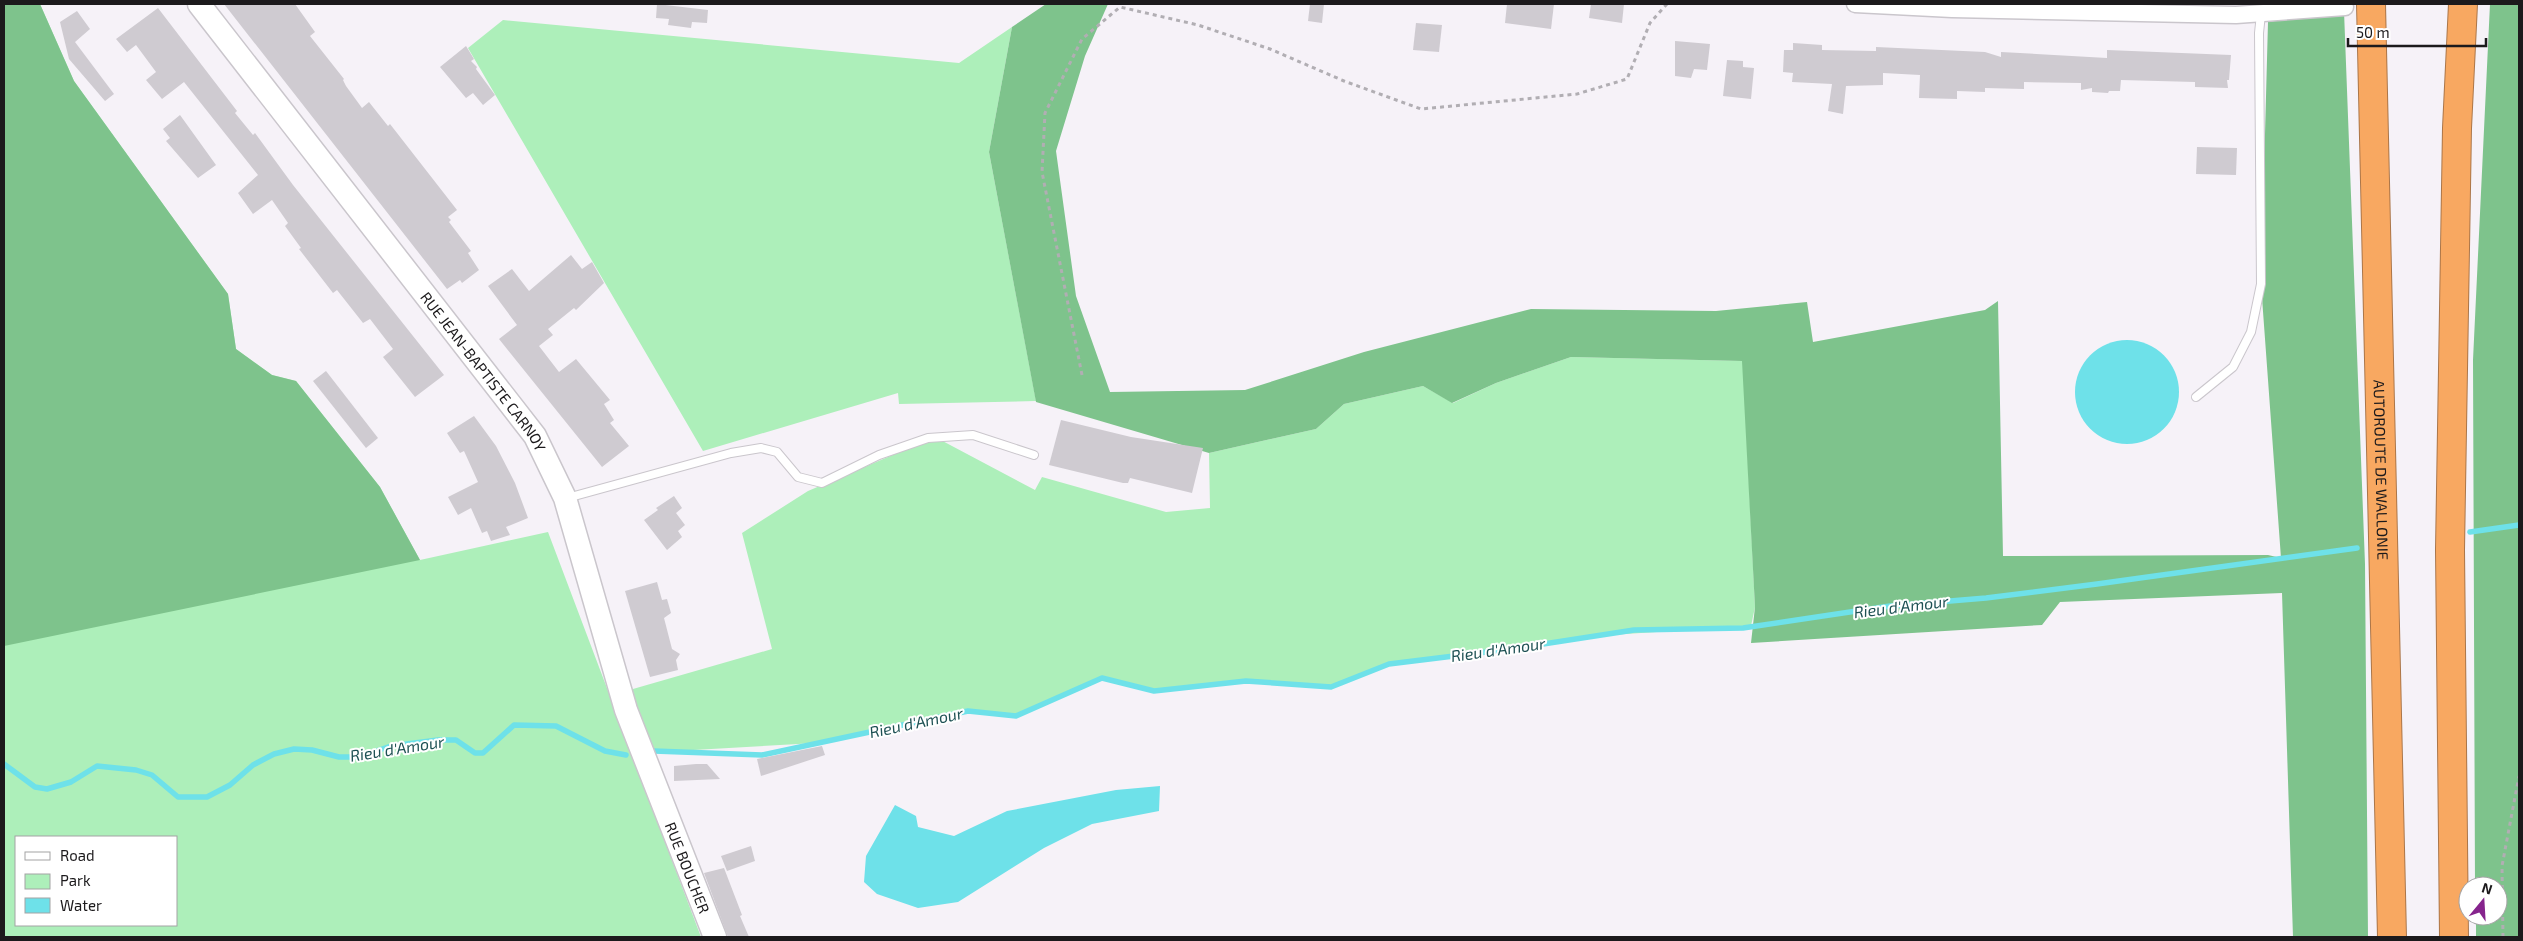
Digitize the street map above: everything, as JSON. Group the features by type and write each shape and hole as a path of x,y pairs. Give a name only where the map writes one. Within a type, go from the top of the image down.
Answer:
{"highway":[{"path":"2454,937 2450,550 2457,138 2463,4"},
{"name":"AUTOROUTE DE WALLONIE","path":"2358,5 2392,937"}],"street":[{"name":"RUE JEAN-BAPTISTE CARNOY","path":"199,4 535,436 565,498 626,710 658,798"},
{"path":"1854,4 1991,10 2261,14 2358,5"},
{"name":"RUE BOUCHER","path":"658,798 714,937"}],"lane":[{"path":"2196,397 2233,367 2251,332 2261,284 2259,42 2261,14"},
{"path":"565,498 731,453 761,448 777,452 798,477 822,483 879,455 928,438 973,435 1034,455"}],"path":[{"path":"1082,375 1042,172 1045,113 1082,39 1120,7 1198,25 1270,49 1344,81 1421,109 1577,94 1627,79 1650,23 1667,4"},
{"path":"2503,937 2502,866 2519,776"}],"green space":[{"path":"4,4 40,4 74,81 228,294 236,349 272,375 296,381 380,487 420,560 548,532 701,937 4,937"},
{"path":"4,4 40,4 74,81 228,294 236,349 272,375 296,381 380,487 420,560 4,646"},
{"path":"1046,4 1108,4 1085,56 1056,151 1076,296 1110,392 1245,390 1364,352 1531,309 1716,311 1807,302 1813,342 1985,310 1998,301 2003,556 2268,555 2281,558 2261,284 2268,22 2344,11 2365,564 2368,937 2293,937 2282,593 2060,602 2042,625 1751,643 1755,607 1742,361 1571,357 1496,383 1452,403 1423,386 1344,404 1316,429 1209,453 1036,402 989,152 1012,27"},
{"path":"2490,4 2519,4 2519,937 2476,937 2476,926 2508,926 2508,876 2475,876 2473,360"},
{"path":"503,20 959,63 1012,27 989,152 1036,401 899,404 898,393 703,451 468,48"},
{"path":"1571,357 1743,361 1755,607 1751,626 1594,636 1389,664 1331,687 1239,682 1154,691 1102,678 1016,716 968,711 816,743 641,753 626,691 772,649 742,533 808,491 935,437 1035,490 1042,477 1166,512 1210,508 1209,453 1316,429 1344,404 1423,386 1453,403 1496,383"}],"water":[{"path":"2127,340 2147,344 2156,348 2164,355 2171,363 2175,372 2179,392 2175,412 2171,421 2164,429 2156,436 2147,440 2127,444 2107,440 2098,436 2090,429 2083,421 2079,412 2075,392 2079,372 2083,363 2090,355 2098,348 2107,344"},
{"path":"1160,786 1159,811 1092,824 1044,848 958,902 918,908 877,894 864,882 866,856 895,805 916,816 918,827 954,836 1007,811 1116,790"}],"building":[{"path":"224,4 295,4 315,32 310,36 344,79 346,86 362,108 369,102 388,126 390,124 457,210 448,217 451,220 449,222 471,251 468,253 479,270 462,283 460,280 447,289"},
{"path":"657,4 708,10 707,23 692,22 691,28 668,25 669,19 656,18"},
{"path":"1310,4 1324,4 1322,23 1308,21"},
{"path":"1507,4 1554,4 1551,29 1505,23"},
{"path":"1591,4 1624,4 1622,23 1589,18"},
{"path":"158,8 237,111 235,113 253,135 255,133 293,185 444,375 415,397 383,357 393,349 370,319 363,323 337,290 333,293 299,249 301,248 285,226 288,223 272,200 253,214 238,193 258,175 184,82 162,99 146,80 156,72 136,45 127,52 116,39"},
{"path":"77,11 90,29 75,42 114,94 105,101 69,59 60,22"},
{"path":"1416,23 1442,25 1439,52 1413,50"},
{"path":"1675,41 1710,44 1707,70 1694,69 1691,78 1675,76"},
{"path":"1793,43 1822,45 1822,50 1876,51 1876,47 1985,52 2001,57 2001,52 2107,58 2107,50 2231,55 2229,80 2227,80 2228,88 2195,87 2195,82 2121,80 2120,91 2109,91 2108,93 2092,92 2092,88 2081,90 2081,83 2024,82 2024,89 1985,88 1985,92 1957,91 1957,99 1919,98 1920,75 1883,73 1883,85 1846,86 1843,114 1828,111 1832,84 1792,82 1793,73 1783,72 1784,50 1793,50"},
{"path":"466,46 474,59 471,61 495,95 483,105 473,93 466,98 440,67"},
{"path":"1727,60 1743,61 1743,67 1754,68 1751,99 1723,96"},
{"path":"180,115 216,165 198,178 166,141 170,138 163,129"},
{"path":"2197,147 2237,148 2236,175 2196,174"},
{"path":"571,255 582,269 592,262 604,283 576,310 574,308 548,329 553,335 539,346 559,372 576,359 610,400 604,404 614,420 610,423 629,446 602,467 499,339 517,325 488,286 512,269 529,291"},
{"path":"326,371 378,438 366,448 313,381"},
{"path":"474,416 496,446 515,483 528,518 506,527 510,535 491,541 487,531 482,533 471,508 458,515 448,497 478,482 464,451 460,453 447,433"},
{"path":"1061,420 1131,437 1203,448 1192,493 1130,478 1128,483 1123,483 1049,465"},
{"path":"674,496 682,508 676,513 685,525 678,531 682,537 667,550 644,520 658,510 656,508"},
{"path":"657,582 662,600 667,599 671,613 664,618 672,649 680,654 676,660 678,670 650,677 625,591"},
{"path":"822,746 825,755 761,776 757,759"},
{"path":"707,764 720,779 674,781 674,766"},
{"path":"751,846 755,861 727,871 721,856"},
{"path":"724,868 749,937 728,937 704,873"}],"waterway":[{"name":"Rieu d'Amour","path":"2470,532 2519,525"},
{"name":"Rieu d'Amour","path":"654,751 762,755 968,711 1016,716 1102,678 1154,691 1246,681 1331,687 1389,664 1511,649 1634,630 1743,628 1890,606 1986,598 2357,548"},
{"name":"Rieu d'Amour","path":"4,764 35,787 47,789 71,782 97,766 136,770 152,775 178,797 207,797 230,785 253,765 274,754 294,749 312,750 339,757 359,757 391,746 438,740 456,740 475,753 483,753 514,725 556,726 605,751 626,755"}]}
